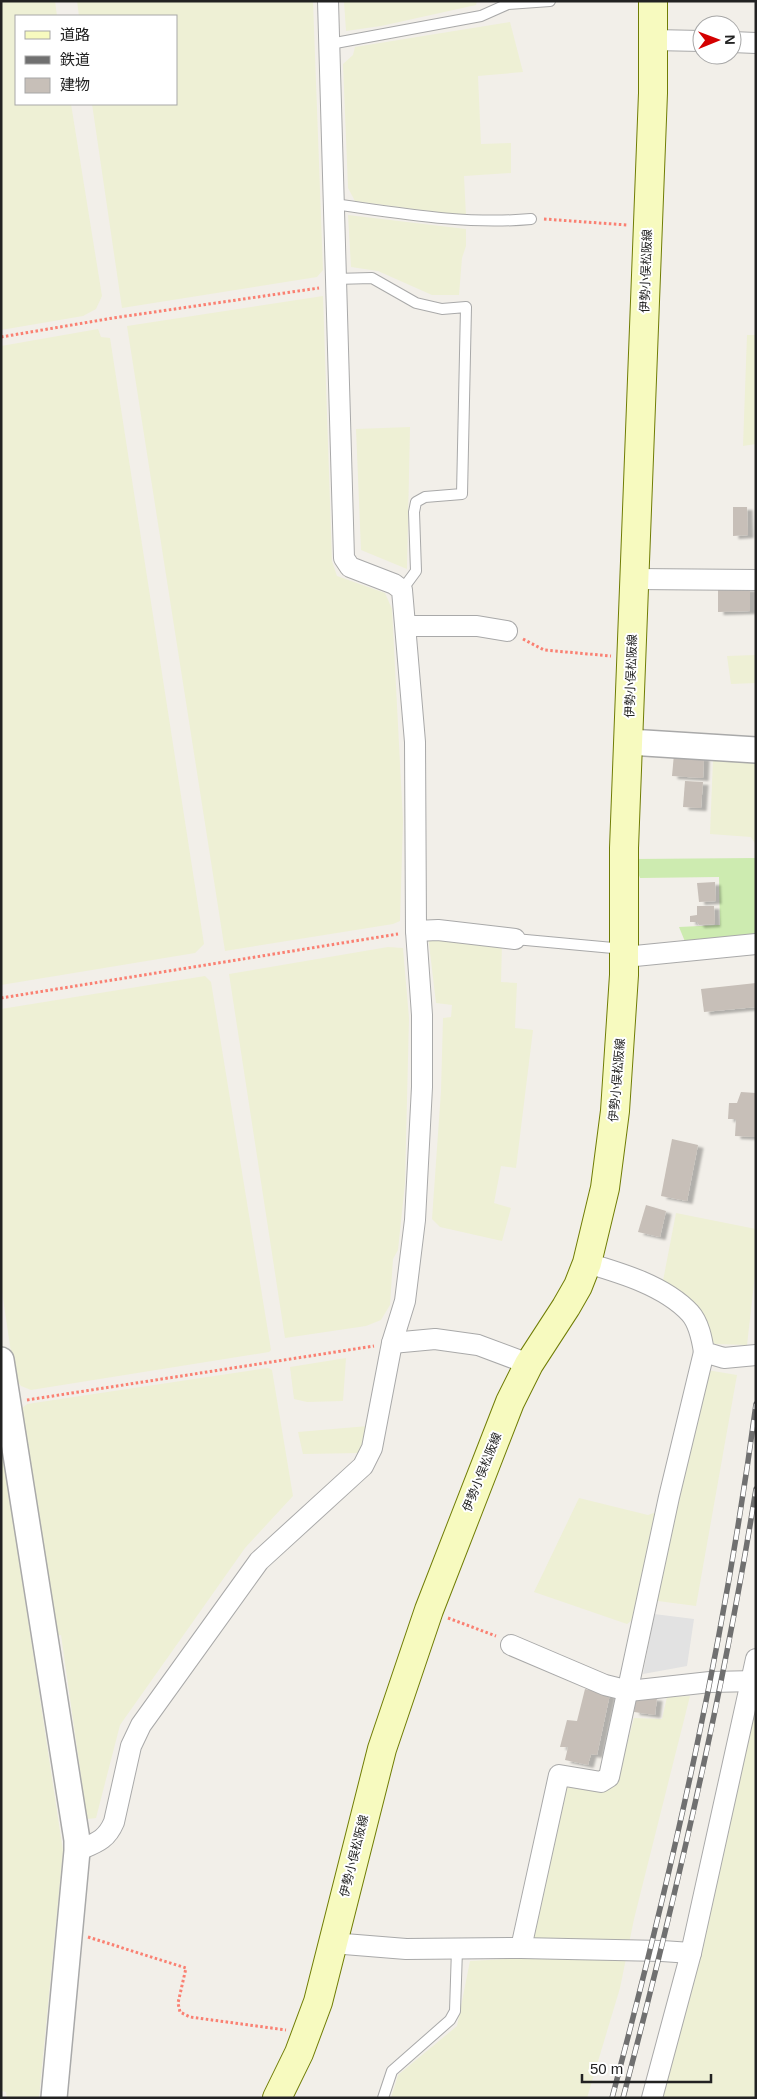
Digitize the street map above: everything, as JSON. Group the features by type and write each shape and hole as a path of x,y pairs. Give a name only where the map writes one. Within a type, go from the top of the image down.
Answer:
{"main road":[{"name":"伊勢小俣松阪線","path":"277,2098 306,2035 318,2002 382,1749 429,1610 498,1430 529,1364 578,1286 587,1263 605,1188 615,1111 625,953 624,848 648,226 653,1"}],"street":[{"path":"77,1852 102,1840 110,1833 131,1746 141,1724 259,1561 363,1466 372,1448 392,1343 405,1301 415,1220 422,1087 422,1015 416,931 416,742 402,590 394,584 350,567 344,558 328,1"},
{"path":"653,40 692,41"},
{"path":"742,42 756,43"},
{"path":"635,579 756,580"},
{"path":"406,626 477,626 507,631"},
{"path":"629,742 756,750"},
{"path":"416,931 438,930 515,939"},
{"path":"625,953 756,944"},
{"path":"521,1948 559,1775 601,1782 609,1777 629,1691 669,1497 704,1352 701,1335 691,1314 679,1303 625,1274 587,1263"},
{"path":"392,1343 435,1339 469,1344 529,1364"},
{"path":"704,1352 724,1358 756,1355"},
{"path":"1,1360 76,1831 77,1852 54,2098"},
{"path":"511,1645 605,1685 629,1691 710,1682 754,1681"},
{"path":"652,2098 691,1954 754,1681 756,1659"},
{"path":"332,1943 406,1948 521,1948 662,1951 691,1954"}],"lane":[{"path":"330,44 481,16 508,4 550,1"},
{"path":"334,204 472,221 504,221 531,218"},
{"path":"336,282 372,278 416,303 442,309 466,307 462,494 425,497 416,502 414,512 416,571 402,590"},
{"path":"515,939 625,953"},
{"path":"383,2098 392,2070 450,2020 454,2011 458,1948"}],"path":[{"path":"531,218 648,226"},
{"path":"1,337 336,282"},
{"path":"507,631 544,650 632,658"},
{"path":"1,998 416,931"},
{"path":"8,1402 392,1343"},
{"path":"429,1610 506,1640 511,1645"},
{"path":"83,1936 186,1968 178,2003 180,2012 190,2017 276,2028 306,2035"}],"green space":[{"path":"1,1 55,1 57,15 15,15 15,105 71,105 102,296 96,309 83,316 1,330"},
{"path":"77,1 313,1 323,270 317,277 122,308 92,105 178,105 178,15 79,15"},
{"path":"344,1 477,1 476,5 381,26 346,31"},
{"path":"510,22 523,72 478,76 481,144 511,143 511,173 464,176 466,216 355,201 348,188 343,64 353,55 355,47"},
{"path":"348,215 466,229 466,246 462,258 459,295 432,295 378,271 351,267"},
{"path":"323,296 332,561 337,576 385,593 392,609 403,821 400,921 393,924 225,951 127,326"},
{"path":"98,329 101,337 110,338 204,944 195,953 1,985 1,346"},
{"path":"747,335 756,335 756,444 743,446"},
{"path":"410,427 407,569 361,550 356,429"},
{"path":"756,655 756,683 731,684 727,656"},
{"path":"713,759 756,763 756,845 751,837 710,834"},
{"path":"756,858 756,935 686,944 679,927 720,925 719,877 640,878 633,859"},
{"path":"428,936 502,944 501,982 517,983 515,1028 533,1030 516,1168 501,1166 494,1203 511,1208 502,1241 440,1227 432,1219 441,1091 443,1018 451,1017 452,1005 436,1003"},
{"path":"388,947 403,948 409,1018 405,1183 398,1250 393,1259 390,1305 381,1320 366,1326 285,1338 229,974"},
{"path":"205,976 211,982 271,1350 269,1352 31,1390 21,1386 15,1379 1,1285 1,1009"},
{"path":"676,1213 756,1229 756,1266 747,1345 715,1344 662,1286"},
{"path":"346,1358 343,1401 307,1402 294,1399 290,1367"},
{"path":"268,1368 272,1370 293,1496 245,1548 120,1725 96,1818 87,1819 61,1635 55,1636 20,1410 27,1404"},
{"path":"707,1370 737,1375 696,1606 658,1601 627,1624 534,1592 579,1498 648,1515 674,1506"},
{"path":"368,1426 361,1453 303,1454 298,1432"},
{"path":"1,1440 63,1851 39,2098 7,2098 6,2092 1,2091"},
{"path":"690,1696 634,1919 620,1988 587,2098 391,2098 398,2075 457,2026 470,1961 523,1958 565,1786 616,1784 634,1718 662,1719 667,1697"},
{"path":"756,1702 756,2098 662,2098 701,1955"}],"shaded area":[{"path":"654,1614 694,1619 687,1666 643,1674"}],"building":[{"path":"733,507 747,507 748,535 733,536"},
{"path":"718,588 750,588 750,611 718,612"},
{"path":"674,754 704,757 703,778 672,776"},
{"path":"685,781 703,782 701,808 683,807"},
{"path":"715,882 716,901 699,902 697,883"},
{"path":"697,906 714,906 715,924 699,925 697,922 690,922 690,916 697,915"},
{"path":"756,983 756,1007 704,1012 701,989"},
{"path":"741,1092 756,1093 756,1137 735,1136 736,1119 728,1119 729,1103 737,1103"},
{"path":"672,1139 698,1145 687,1201 661,1196"},
{"path":"646,1205 666,1211 660,1237 638,1232"},
{"path":"585,1689 610,1694 597,1755 591,1754 588,1765 565,1760 568,1747 560,1747 567,1720 577,1721"},
{"path":"636,1696 657,1698 655,1715 634,1712"}],"railway":[{"path":"612,2098 656,1926 695,1753 729,1579 756,1404"},
{"path":"623,2098 662,1947 697,1795 729,1643 756,1489"}]}
